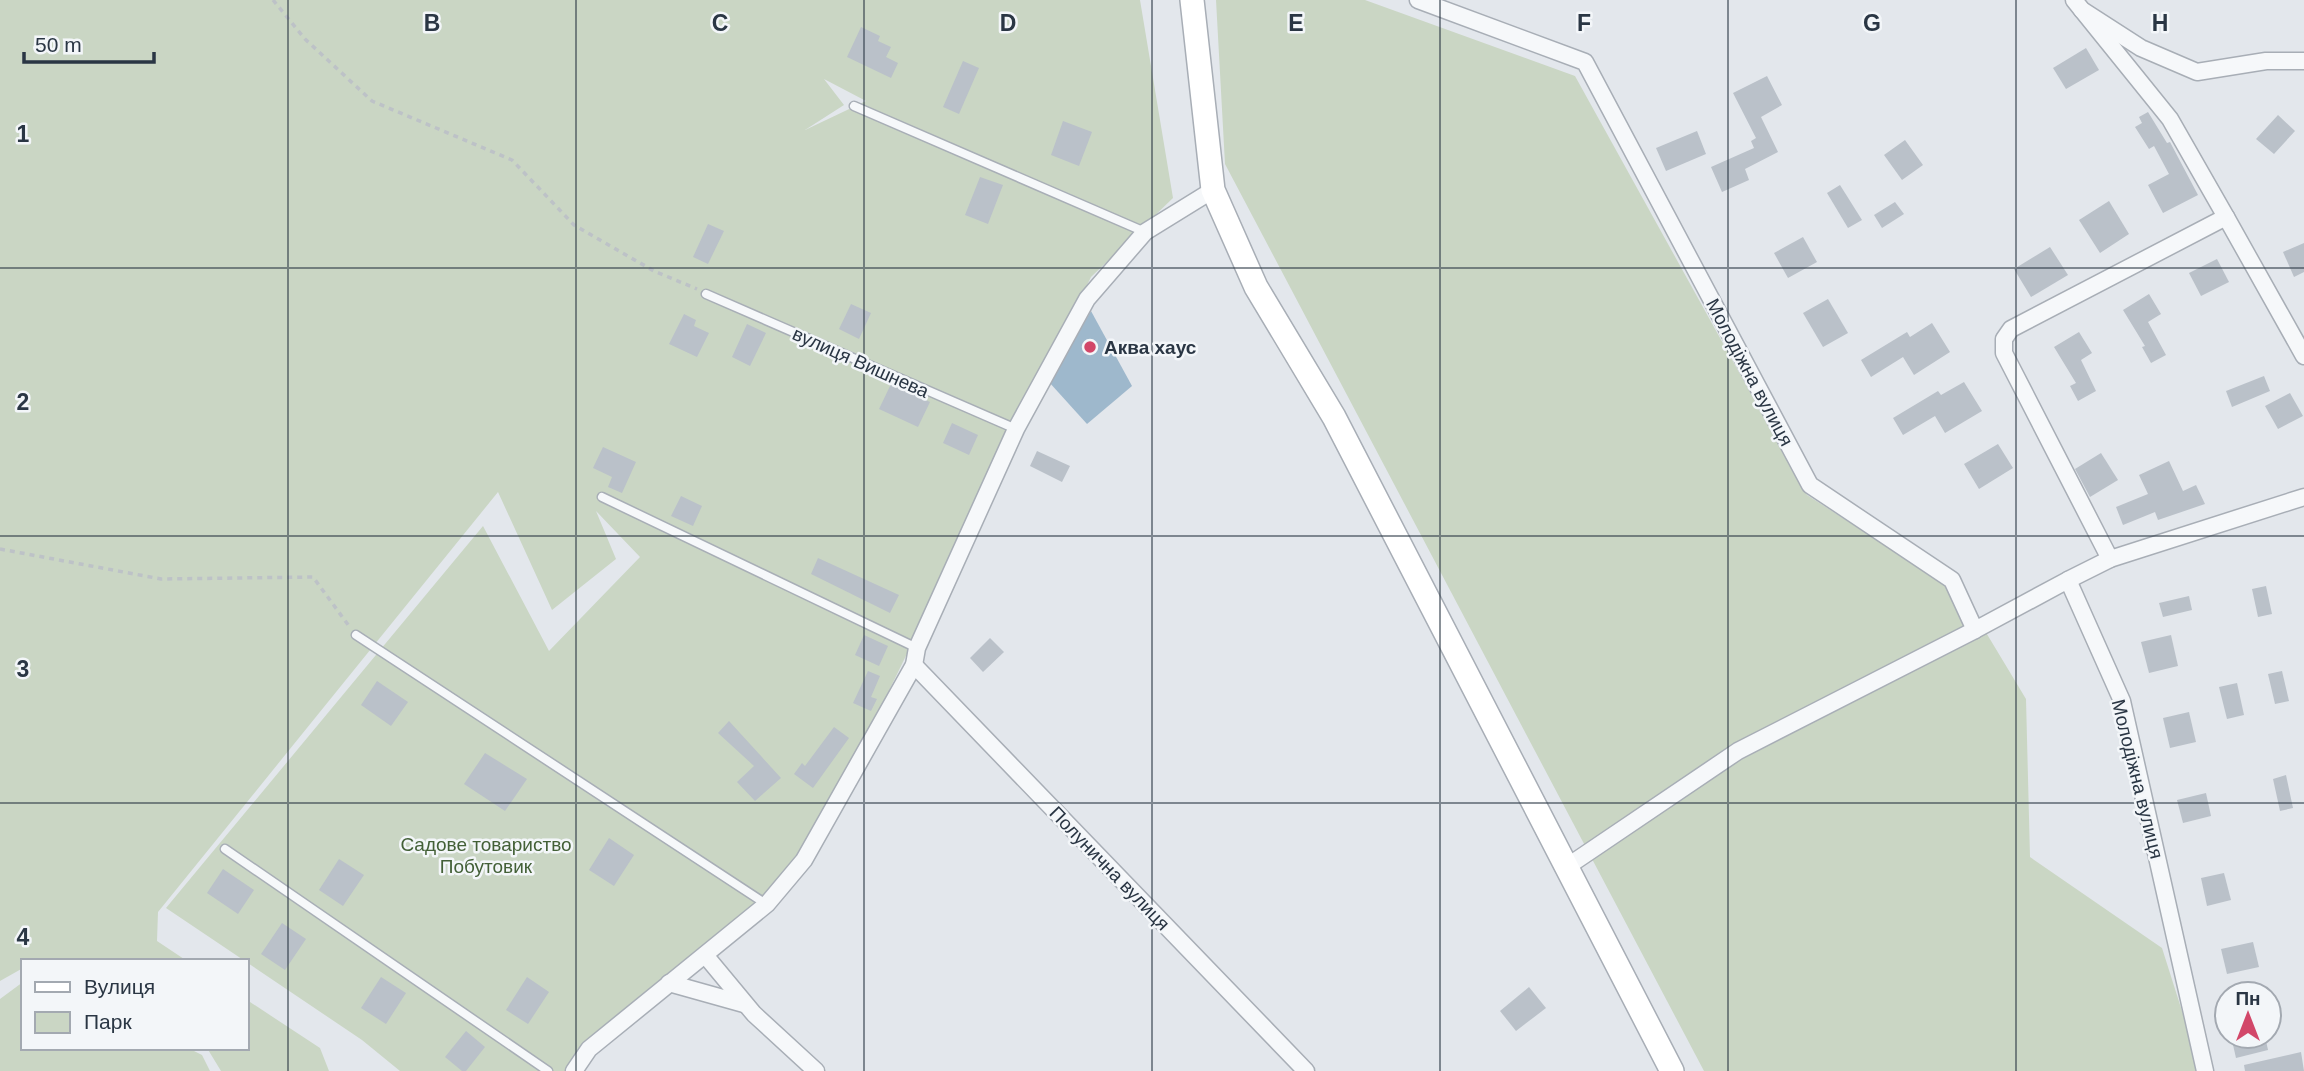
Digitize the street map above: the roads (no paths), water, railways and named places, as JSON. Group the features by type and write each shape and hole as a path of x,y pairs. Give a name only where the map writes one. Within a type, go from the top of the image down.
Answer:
{"main road":[{"path":"1192,0 1213,190 1255,287 1334,417 1672,1071"}],"street":[{"name":"Молодіжна вулиця","path":"1418,0 1585,62 1810,485 1952,580 1975,630"},
{"path":"2078,5 2141,48 2197,72 2266,61 2304,61"},
{"path":"2078,5 2170,119 2304,356"},
{"path":"574,1071 589,1049 767,904 804,860 914,665 918,648 1016,429 1087,299 1145,232 1213,190"},
{"path":"2110,559 2004,353 2004,339 2011,329 2226,217"},
{"path":"1568,866 1738,751 2068,580 2110,559 2304,497"},
{"name":"Молодіжна вулиця","path":"2068,580 2122,701 2205,1071"},
{"name":"Полунична вулиця","path":"914,665 1306,1071"},
{"path":"705,955 744,1004 816,1071"},
{"path":"669,984 744,1004"}],"lane":[{"path":"854,106 1145,232"},
{"name":"вулиця Вишнева","path":"706,294 1016,429"},
{"path":"602,497 918,648"},
{"path":"356,635 767,904"},
{"path":"225,849 548,1071"}],"water":[{"name":"Аква хаус","path":"1091,311 1132,386 1087,424 1049,382"}],"place":[{"name":"Аква хаус","path":"1090,347"}],"park label":[{"name":"Садове товариство Побутовик","path":"486,855"}]}
